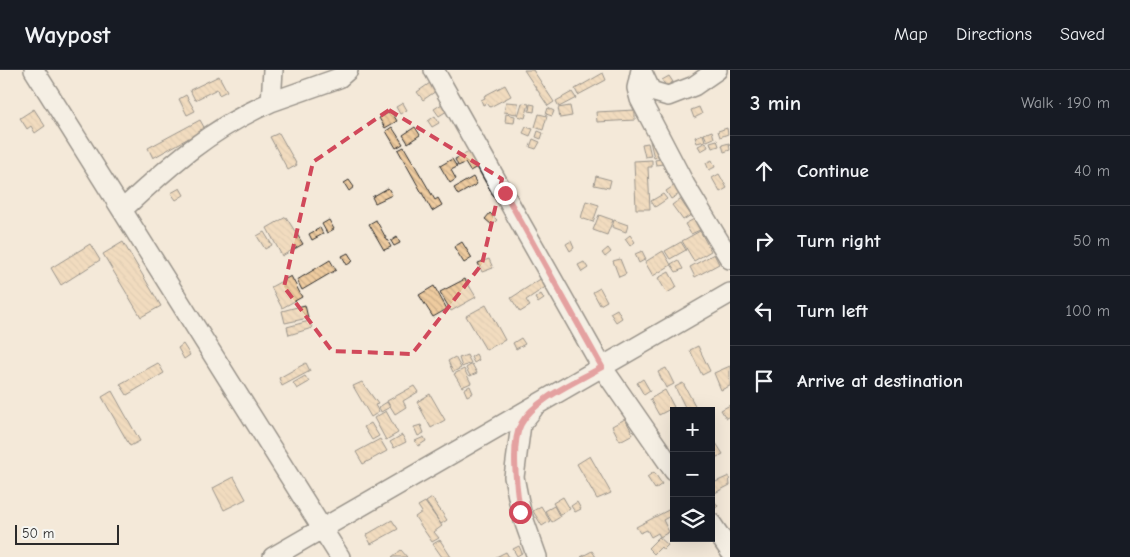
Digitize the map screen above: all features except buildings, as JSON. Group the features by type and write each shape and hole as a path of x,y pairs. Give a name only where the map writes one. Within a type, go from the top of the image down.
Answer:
{"street":[{"path":"34,70 340,557"},
{"path":"271,102 272,70"},
{"path":"321,70 344,74"},
{"path":"434,70 602,367 670,465"},
{"path":"641,70 651,91 668,96 694,86 717,70"},
{"path":"641,70 638,88 640,100 686,185 730,259"},
{"path":"122,210 206,137 244,114 344,74"},
{"path":"273,557 730,293"},
{"path":"537,404 521,424 514,477 520,512 537,557"},
{"path":"715,529 730,551"}],"highlighted area":[{"path":"389,110 502,179 482,264 412,354 332,351 284,287 313,162"}],"route":[{"path":"505,193 602,367 537,404 521,424 516,449 514,477 520,512"}]}
